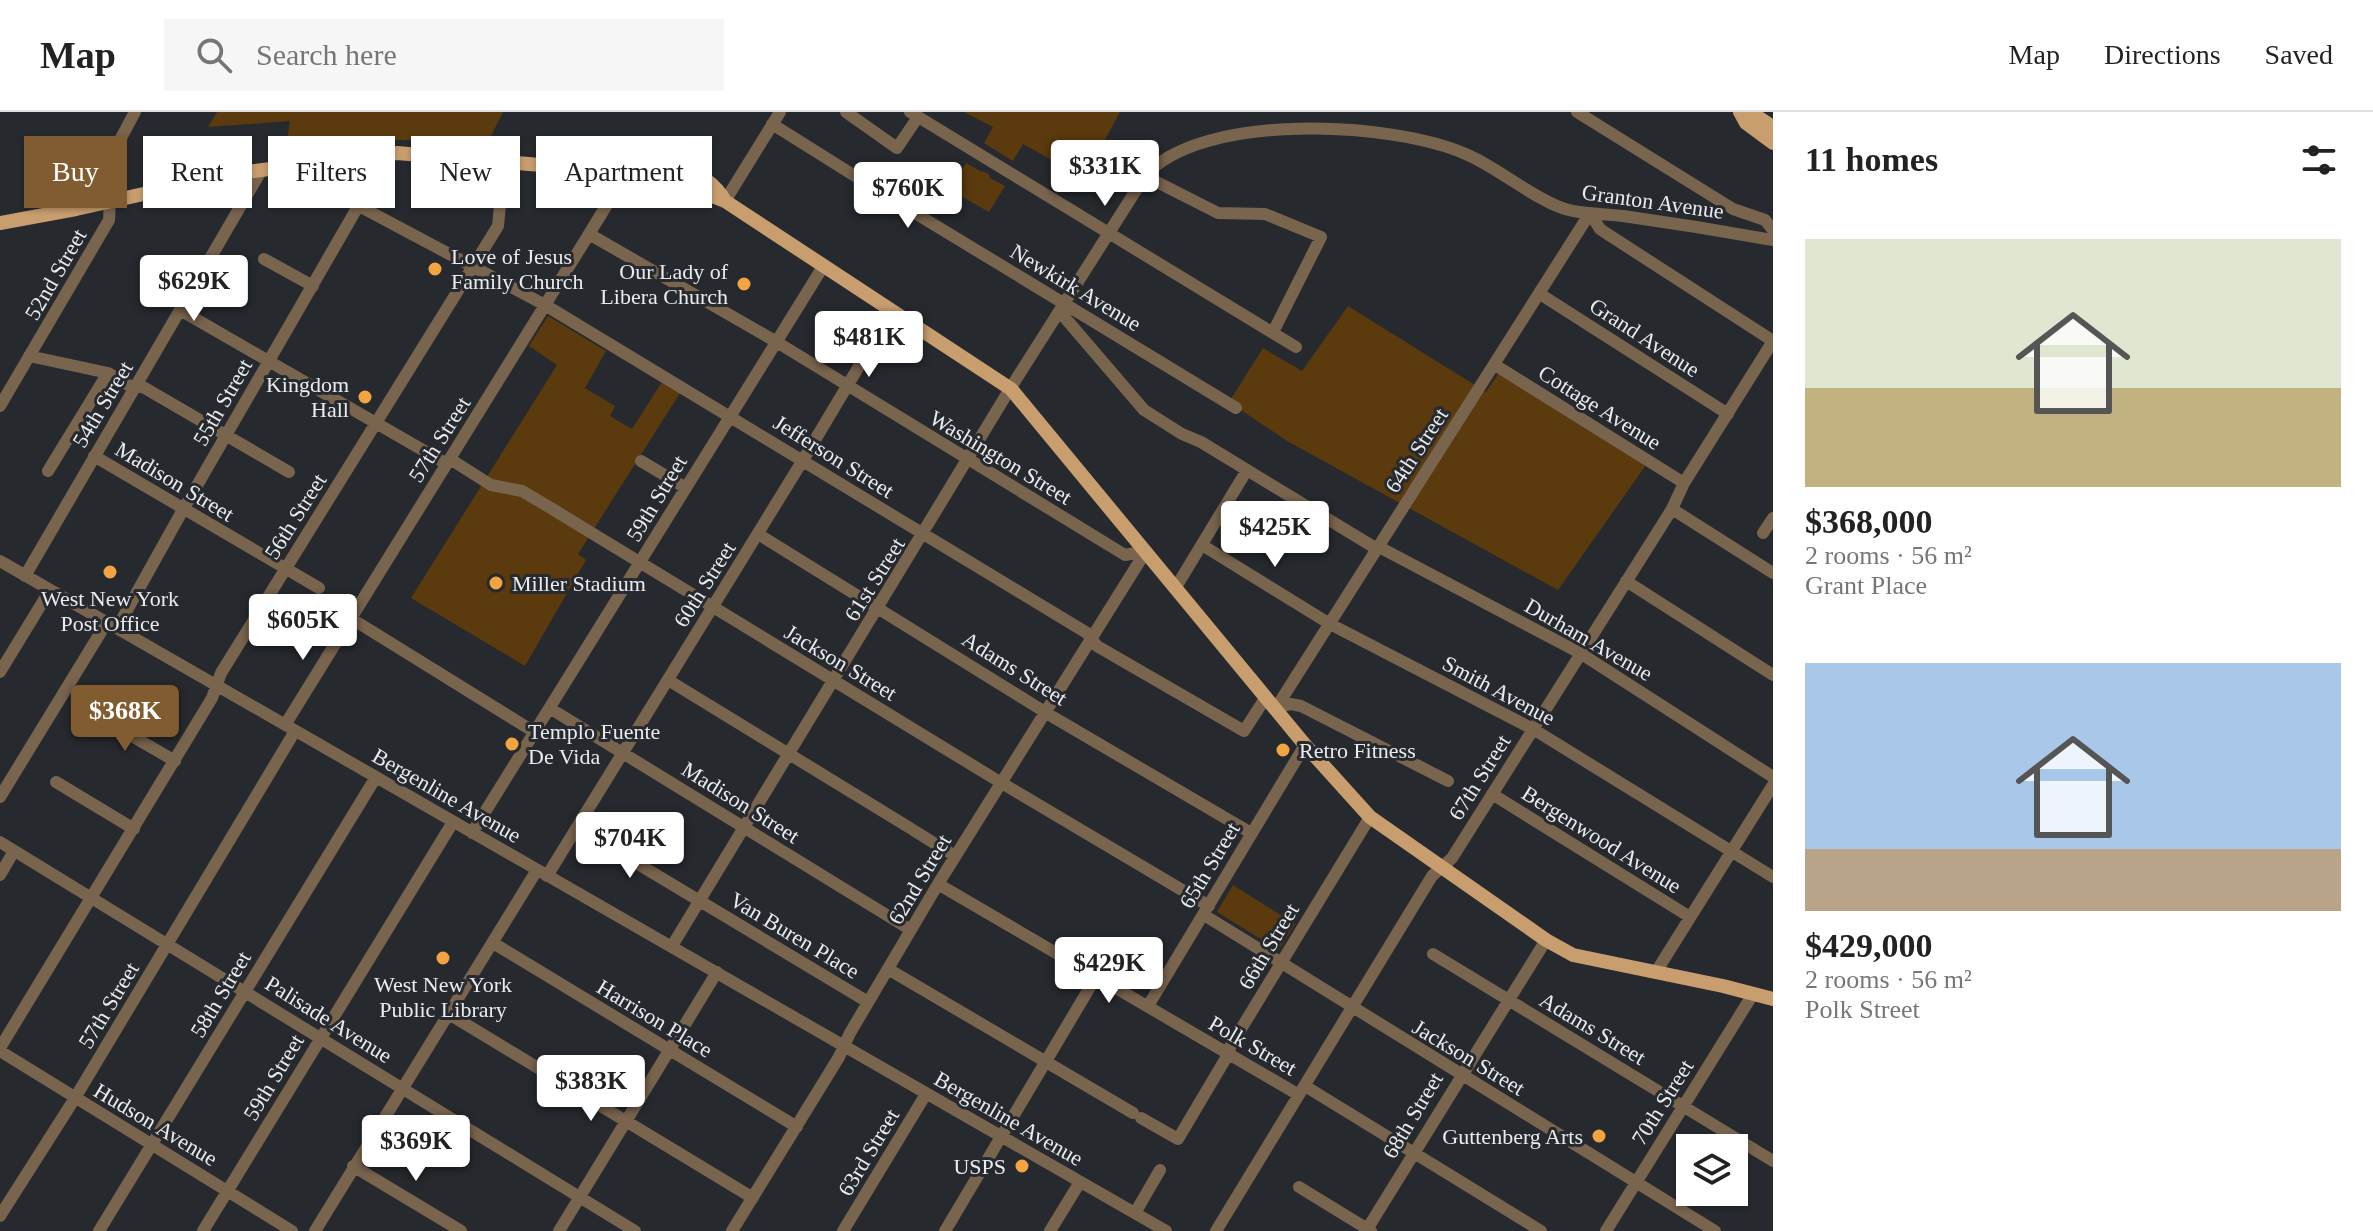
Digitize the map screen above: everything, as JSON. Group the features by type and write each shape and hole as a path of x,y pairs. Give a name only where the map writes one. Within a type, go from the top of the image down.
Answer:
{"main road":[{"path":"1740,112 1746,123 1773,143"},
{"path":"1750,112 1773,127"},
{"path":"127,196 201,180 268,170"},
{"path":"712,196 725,201 1011,389 1305,745 1370,817 1546,940 1573,955 1773,999"},
{"path":"0,223 79,208"}],"street":[{"path":"122,136 135,112"},
{"path":"725,201 780,112"},
{"path":"846,112 897,148 914,114 1296,347"},
{"path":"1577,112 1733,209 1765,220 1773,230"},
{"name":"Newkirk Avenue","path":"772,124 1062,308 1236,408"},
{"name":"Granton Avenue","path":"1110,232 1145,176 1169,154 1191,141 1272,128 1337,125 1414,137 1467,154 1558,207 1773,240"},
{"name":"54th Street","path":"25,576 261,171"},
{"path":"1145,176 1218,213 1265,214 1321,237 1273,332"},
{"name":"52nd Street","path":"0,406 109,220 110,208"},
{"name":"55th Street","path":"0,797 183,509 358,208"},
{"name":"Jefferson Street","path":"363,208 545,305 1087,633 1097,646 1244,731 1271,702"},
{"name":"56th Street","path":"0,1050 212,698 221,673 498,226 500,208"},
{"name":"57th Street","path":"0,1216 168,944 352,619 605,208"},
{"path":"1590,213 1600,229 1773,341"},
{"name":"64th Street","path":"1271,702 1330,624 1590,213"},
{"name":"61st Street","path":"672,946 1110,232"},
{"name":"Washington Street","path":"589,234 775,341 1125,555 1146,551"},
{"path":"264,259 313,286"},
{"name":"59th Street","path":"472,833 824,265"},
{"name":"Grand Avenue","path":"1540,294 1728,414"},
{"name":"Durham Avenue","path":"1062,308 1144,410 1378,548 1580,653 1773,777"},
{"name":"Jackson Street","path":"180,310 375,423 491,485 522,491 1206,910 1280,964 1715,1231"},
{"name":"60th Street","path":"315,1231 493,943 578,828 892,311"},
{"name":"67th Street","path":"1216,1231 1432,876 1452,858 1672,509 1684,483 1773,341"},
{"path":"29,356 108,373 130,386 143,387 289,472"},
{"name":"Cottage Avenue","path":"1495,365 1684,483"},
{"path":"48,471 108,373"},
{"name":"Madison Street","path":"94,456 319,588"},
{"path":"641,461 686,488"},
{"path":"1176,587 1247,470"},
{"path":"1672,509 1773,573"},
{"path":"1763,533 1773,518"},
{"name":"Adams Street","path":"758,534 1251,833"},
{"name":"Smith Avenue","path":"1202,545 1330,624 1533,729 1773,877"},
{"name":"62nd Street","path":"732,1231 797,1127 955,856 1146,551"},
{"name":"Bergenline Avenue","path":"0,561 845,1045 1159,1229"},
{"path":"1626,581 1773,675"},
{"path":"0,672 50,590"},
{"path":"352,619 536,733"},
{"path":"668,680 955,856"},
{"path":"1271,702 1301,706 1448,781"},
{"name":"Madison Street","path":"551,709 911,930"},
{"path":"94,714 175,761"},
{"name":"65th Street","path":"1148,1006 1305,745"},
{"name":"58th Street","path":"99,1231 376,777"},
{"path":"56,782 134,829"},
{"path":"1656,972 1773,785"},
{"name":"Bergenwood Avenue","path":"1492,794 1690,917"},
{"name":"66th Street","path":"1047,1061 1178,1139 1230,1047 1370,817"},
{"name":"59th Street","path":"203,1231 453,822"},
{"name":"Van Buren Place","path":"578,828 868,1002"},
{"name":"Palisade Avenue","path":"0,842 635,1231"},
{"path":"0,875 14,851"},
{"name":"Polk Street","path":"938,884 1229,1053 1413,1154 1541,1231"},
{"name":"68th Street","path":"1368,1230 1460,1075 1546,940"},
{"name":"Harrison Place","path":"493,943 797,1127"},
{"name":"Adams Street","path":"1433,954 1773,1161"},
{"path":"888,969 1047,1061"},
{"path":"559,1231 717,972"},
{"path":"945,1231 1096,977"},
{"name":"70th Street","path":"1606,1231 1753,994"},
{"path":"449,1014 753,1198"},
{"name":"Hudson Avenue","path":"0,1050 292,1231"},
{"name":"63rd Street","path":"843,1231 926,1094"},
{"path":"353,1166 461,1231"},
{"path":"1135,1213 1160,1170"},
{"path":"1050,1231 1080,1182"},
{"path":"1299,1187 1368,1230"}],"shaded area":[{"path":"217,112 503,112 491,136 411,136 411,140 395,140 395,136 288,136 290,121 208,127"},
{"path":"964,112 1120,112 1088,171 1073,172 1023,144 1013,161 984,143 993,127"},
{"path":"966,163 988,173 990,178 1005,186 989,212 950,190"},
{"path":"1348,306 1486,392 1498,374 1502,374 1646,465 1558,590 1287,441 1229,402 1263,348 1302,371"},
{"path":"548,316 606,351 585,388 615,406 610,416 632,429 662,382 680,393 578,554 586,560 525,666 411,598 557,365 529,346"},
{"path":"1233,885 1295,924 1279,950 1217,912"}],"place":[{"name":"Love of Jesus Family Church","path":"435,269"},
{"name":"Our Lady of Libera Church","path":"744,284"},
{"name":"Kingdom Hall","path":"365,397"},
{"name":"West New York Post Office","path":"110,572"},
{"name":"Miller Stadium","path":"496,583"},
{"name":"Templo Fuente De Vida","path":"512,744"},
{"name":"Retro Fitness","path":"1283,750"},
{"name":"West New York Public Library","path":"443,958"},
{"name":"Guttenberg Arts","path":"1599,1136"},
{"name":"USPS","path":"1022,1166"}]}
